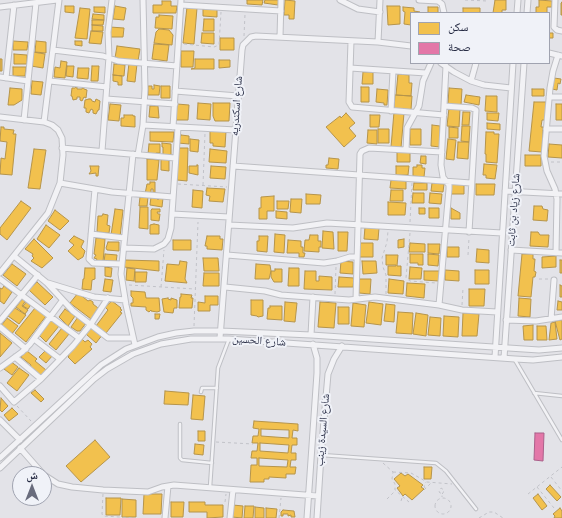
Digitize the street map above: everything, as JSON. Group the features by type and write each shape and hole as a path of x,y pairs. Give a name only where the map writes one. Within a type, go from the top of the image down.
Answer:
{"street":[{"path":"0,7 58,0 50,81 44,122"},
{"path":"102,151 109,57 108,32 112,0"},
{"path":"135,345 132,338 122,284 121,264 129,194 143,125 145,102 143,0"},
{"path":"280,37 282,0"},
{"path":"340,0 358,9 380,12"},
{"path":"378,42 380,0"},
{"path":"419,0 438,1 442,4 444,12"},
{"path":"517,12 518,0"},
{"path":"527,12 528,0"},
{"path":"555,0 554,27 557,30 562,31"},
{"path":"24,120 36,3"},
{"path":"124,248 154,249 164,244 170,234 175,158 175,91 181,3 222,8 281,11"},
{"path":"6,78 14,5"},
{"path":"243,45 251,37 256,36 378,42 410,46"},
{"path":"351,41 350,105 356,108 444,115"},
{"name":"شارع اسكندريه","path":"220,338 243,45"},
{"path":"53,50 109,57 118,61 177,66"},
{"path":"550,53 560,56 553,71 549,96 545,162 547,170 559,194 556,253"},
{"path":"406,150 407,128 419,106 426,73 430,64"},
{"path":"471,81 476,64"},
{"name":"شارع زياد بن ثابت","path":"495,357 514,64"},
{"name":"شارع زياد بن ثابت","path":"504,358 524,64"},
{"path":"443,65 471,81 491,86 512,88"},
{"path":"439,304 449,189 442,171 444,115 443,65"},
{"path":"350,68 426,73"},
{"path":"391,111 393,71"},
{"path":"0,77 28,81"},
{"path":"50,81 107,87"},
{"path":"175,91 238,96"},
{"path":"549,96 562,97"},
{"path":"106,99 175,104"},
{"path":"444,106 472,108 476,110 469,232"},
{"path":"0,117 44,122 52,125 58,130 62,138 63,163 60,183 48,213 0,273"},
{"path":"143,125 236,130"},
{"path":"546,129 562,129"},
{"path":"62,148 175,158"},
{"path":"356,299 360,154 366,148 442,152"},
{"path":"233,166 471,183"},
{"path":"60,183 129,194 173,197"},
{"path":"95,189 88,256 90,261 93,263 121,264"},
{"path":"505,191 559,194"},
{"path":"172,214 230,217"},
{"path":"229,226 293,228 327,223 502,233"},
{"path":"91,234 124,238"},
{"path":"511,250 562,253"},
{"path":"227,255 324,263 357,256"},
{"path":"14,256 47,283 62,301 78,315 108,338 132,338"},
{"path":"0,321 38,275"},
{"path":"0,279 79,338"},
{"path":"551,319 554,280"},
{"path":"47,283 94,297 125,300"},
{"path":"224,287 281,295 335,299 375,297 386,298 439,304 462,310 497,312"},
{"path":"311,335 313,297"},
{"path":"0,386 14,402 41,379 79,338 91,324 108,298"},
{"path":"0,368 26,349 62,301"},
{"path":"506,320 528,321 562,317"},
{"path":"0,327 26,349"},
{"name":"شارع الحسين","path":"0,458 89,374 113,356 135,345 158,337 194,331 221,331 311,335 495,348 539,350 562,348"},
{"name":"شارع الحسين","path":"0,468 94,379 119,360 147,348 191,339 220,338 533,360 562,357"},
{"path":"34,339 60,359"},
{"name":"شارع السيدة زينب","path":"307,518 317,373 313,344"},
{"name":"شارع السيدة زينب","path":"317,518 328,374 334,359 342,346"},
{"path":"15,357 41,379"},
{"path":"89,374 94,379"},
{"path":"0,420 20,440"},
{"path":"20,448 35,466"},
{"path":"52,480 58,484 72,487 103,490 148,492 168,486 318,496"},
{"path":"165,518 168,486"},
{"path":"230,518 233,490"}],"lane":[{"path":"210,488 218,368 229,339"},
{"path":"515,359 562,440"},
{"path":"201,392 202,388 217,388"},
{"path":"534,393 562,396"},
{"path":"180,424 179,455 181,459 212,463"},
{"path":"321,455 436,463 442,466 476,509"}],"path":[{"path":"465,0 488,1"},
{"path":"178,43 214,47 219,45 222,8"},
{"path":"243,45 245,9"},
{"path":"203,186 205,129"},
{"path":"545,162 562,162"},
{"path":"412,179 406,278 410,281 441,284"},
{"path":"174,184 232,187"},
{"path":"194,331 198,215"},
{"path":"386,298 386,275 382,258 387,242 389,227"},
{"path":"468,256 469,232"},
{"path":"161,287 164,244"},
{"path":"335,299 337,261"},
{"path":"122,284 196,289"},
{"path":"462,310 463,288"},
{"path":"14,402 35,425"},
{"path":"214,441 253,444"},
{"path":"378,458 393,472 411,473 427,482 432,483 456,484"},
{"path":"528,494 562,467"},
{"path":"387,499 395,490 395,484 392,479 393,472"},
{"path":"550,476 562,491"},
{"path":"426,488 424,487 427,482"},
{"path":"424,490 432,483"},
{"path":"441,484 439,492 442,494"},
{"path":"537,486 554,508"},
{"path":"441,488 444,490 442,498"},
{"path":"225,502 226,489"},
{"path":"103,490 102,516 136,518"},
{"path":"395,490 409,502"},
{"path":"279,518 282,493"},
{"path":"401,501 402,497"},
{"path":"442,498 448,500 451,506 449,512 443,514 437,512 434,507 437,501 442,498"},
{"path":"476,509 482,516"},
{"path":"479,518 490,512 494,512 502,518"}],"building: سكن":[{"path":"247,0 263,0 262,5 247,4"},
{"path":"265,0 279,0 278,5 264,3"},
{"path":"285,0 295,1 294,19 289,19 289,15 284,15"},
{"path":"495,0 506,0 506,10 502,10 502,12 493,12"},
{"path":"539,0 552,1 552,7 547,7 547,12 536,12 536,7 539,7"},
{"path":"162,1 171,1 171,6 177,6 176,13 153,13 153,5 162,5"},
{"path":"562,2 562,15 561,15 561,3"},
{"path":"65,6 74,6 74,13 65,12"},
{"path":"115,6 126,8 124,20 113,19"},
{"path":"387,6 400,6 400,24 388,25"},
{"path":"94,7 105,7 105,13 94,12"},
{"path":"187,7 197,8 194,44 183,43"},
{"path":"403,7 414,8 414,11 420,12 410,12 410,25 404,24 405,12 403,11"},
{"path":"428,7 438,7 438,12 428,12"},
{"path":"80,8 90,9 87,39 75,38"},
{"path":"463,8 480,8 480,12 463,12"},
{"path":"203,9 217,9 217,17 203,16"},
{"path":"93,14 104,15 104,20 92,19"},
{"path":"159,15 173,16 172,29 155,28 156,17 159,17"},
{"path":"204,19 214,19 214,31 203,31"},
{"path":"92,20 104,20 103,25 92,25"},
{"path":"92,25 103,26 103,31 92,31"},
{"path":"110,27 124,28 123,37 110,37"},
{"path":"159,29 169,30 173,35 172,45 154,43 156,32"},
{"path":"91,31 103,32 101,44 89,43"},
{"path":"202,33 214,33 214,44 201,43"},
{"path":"550,33 553,33 553,38 550,38"},
{"path":"220,38 234,38 234,50 220,50"},
{"path":"13,41 28,42 27,50 13,50"},
{"path":"36,41 46,42 46,53 35,52"},
{"path":"75,41 82,41 82,46 75,45"},
{"path":"154,44 169,45 167,61 152,59"},
{"path":"117,46 140,49 138,61 115,58"},
{"path":"181,51 194,51 193,67 181,67"},
{"path":"33,52 45,54 43,68 31,66"},
{"path":"14,54 27,55 27,64 14,64"},
{"path":"0,59 2,59 2,71 0,71"},
{"path":"195,59 214,59 214,69 191,69 195,68"},
{"path":"219,60 230,60 230,67 219,68"},
{"path":"61,61 67,62 65,78 54,77 55,67 60,68"},
{"path":"129,63 137,64 135,82 127,81"},
{"path":"114,64 125,65 124,76 113,75"},
{"path":"67,66 74,66 73,77 66,76"},
{"path":"92,66 99,66 98,81 91,81"},
{"path":"13,67 26,67 25,76 13,76"},
{"path":"78,68 89,68 88,79 77,78"},
{"path":"363,72 373,72 373,84 362,84"},
{"path":"398,74 409,75 409,83 412,83 411,96 396,95"},
{"path":"113,75 122,76 122,85 118,85 118,82 113,81"},
{"path":"554,78 561,79 560,84 558,83 557,90 552,89"},
{"path":"32,81 43,82 41,95 31,94"},
{"path":"154,85 160,86 159,95 148,95 148,86 152,86 152,89 154,89"},
{"path":"161,86 170,86 170,98 161,98"},
{"path":"76,87 77,89 82,89 83,87 87,90 86,98 84,97 82,101 80,100 80,97 73,100 71,96 72,88"},
{"path":"361,87 369,87 369,102 361,102"},
{"path":"10,88 22,89 22,100 14,105 8,105"},
{"path":"449,88 462,89 461,105 448,104"},
{"path":"377,89 388,90 387,105 376,102"},
{"path":"532,89 544,89 544,96 532,96"},
{"path":"395,95 412,96 411,110 394,109"},
{"path":"466,95 480,97 479,105 464,102"},
{"path":"486,96 497,96 497,112 485,111"},
{"path":"89,99 95,102 96,99 100,101 99,110 96,114 93,113 93,110 91,109 89,113 86,112 86,108 84,108 85,100"},
{"path":"534,102 546,102 545,120 542,120 541,127 543,127 542,152 529,151"},
{"path":"198,103 211,104 210,120 197,119"},
{"path":"213,103 230,103 229,121 215,121 213,116"},
{"path":"110,104 121,105 119,121 108,120"},
{"path":"177,104 189,105 188,120 176,120"},
{"path":"556,104 562,104 562,120 556,120"},
{"path":"150,106 158,106 159,118 149,117"},
{"path":"449,108 460,109 459,127 447,126"},
{"path":"394,112 404,113 401,148 391,147"},
{"path":"463,112 470,112 469,125 462,125"},
{"path":"346,113 355,123 349,128 356,136 344,147 326,127 340,116 341,118"},
{"path":"487,113 499,113 498,121 487,120"},
{"path":"124,115 135,116 135,127 121,126 121,118 124,118"},
{"path":"370,115 380,115 379,127 370,127"},
{"path":"487,123 500,124 500,130 487,129"},
{"path":"432,125 440,126 440,147 431,146"},
{"path":"462,126 470,126 469,142 461,141"},
{"path":"1,127 4,127 4,129 14,130 13,134 16,134 12,175 0,174 1,158 5,159 7,142 0,141"},
{"path":"449,127 458,128 458,138 449,138"},
{"path":"378,129 389,129 389,143 378,143"},
{"path":"410,129 421,129 421,145 410,145"},
{"path":"210,130 226,131 225,147 213,146 213,143 210,143"},
{"path":"368,130 377,130 377,144 367,143"},
{"path":"150,132 174,132 173,142 150,141"},
{"path":"486,132 494,132 494,134 499,134 497,163 486,162"},
{"path":"178,136 189,136 189,144 178,143"},
{"path":"190,139 199,140 198,152 190,151"},
{"path":"448,139 456,140 454,160 446,159"},
{"path":"458,142 469,142 468,159 457,158"},
{"path":"162,143 171,144 171,155 163,155"},
{"path":"149,144 160,144 160,153 148,154"},
{"path":"549,144 562,145 562,158 548,157"},
{"path":"178,148 188,148 187,181 177,180"},
{"path":"34,149 46,150 40,189 28,188"},
{"path":"210,149 227,151 226,163 209,162"},
{"path":"397,151 410,151 410,162 397,162"},
{"path":"525,155 541,155 541,166 525,166"},
{"path":"421,156 426,156 426,164 420,163"},
{"path":"329,158 339,159 338,169 326,168"},
{"path":"147,159 159,160 157,180 147,180"},
{"path":"161,159 169,159 169,171 161,170"},
{"path":"484,164 497,165 495,179 486,178 486,175 483,175"},
{"path":"197,165 198,175 189,173 189,166"},
{"path":"417,165 422,165 422,168 425,168 424,177 413,176 413,167 417,167"},
{"path":"90,166 99,166 98,176 96,176 96,173 89,174 91,171"},
{"path":"211,166 226,167 225,179 210,178"},
{"path":"396,166 409,166 408,175 396,175"},
{"path":"391,180 406,181 406,189 390,188"},
{"path":"150,182 155,182 155,194 153,194 153,189 151,189 151,194 145,194 147,184 150,184"},
{"path":"414,183 427,183 427,190 413,190"},
{"path":"432,183 444,184 443,192 431,191"},
{"path":"450,183 464,184 464,194 450,194"},
{"path":"476,184 495,184 494,195 476,195"},
{"path":"207,188 225,189 223,202 209,201 210,196 206,195"},
{"path":"193,190 203,191 202,208 192,207"},
{"path":"391,190 403,190 403,201 390,201"},
{"path":"413,193 424,193 424,203 412,203"},
{"path":"430,193 442,194 441,204 429,203"},
{"path":"306,194 321,195 320,204 306,204"},
{"path":"274,196 274,211 267,211 267,219 259,219 261,197"},
{"path":"140,197 148,197 147,206 139,206"},
{"path":"151,197 157,198 158,200 159,198 163,198 162,207 150,205"},
{"path":"291,199 302,199 301,213 290,212"},
{"path":"21,201 31,208 7,240 0,234 0,228"},
{"path":"277,201 289,201 288,209 277,209"},
{"path":"388,202 406,203 405,215 388,215"},
{"path":"534,206 542,206 543,209 548,210 547,221 533,220"},
{"path":"140,207 148,207 148,229 139,228"},
{"path":"419,208 425,208 425,214 419,214"},
{"path":"429,208 439,208 439,218 429,218"},
{"path":"451,208 460,213 460,219 451,219"},
{"path":"115,209 123,210 120,237 111,235"},
{"path":"152,209 160,209 160,212 157,212 160,214 159,221 151,220"},
{"path":"55,210 69,221 60,230 48,221"},
{"path":"276,211 287,212 287,219 276,218"},
{"path":"103,214 108,215 107,225 110,226 109,233 97,232 98,216 102,216"},
{"path":"46,225 60,235 49,248 37,239"},
{"path":"150,225 159,225 159,234 150,234"},
{"path":"365,227 379,228 378,240 364,239"},
{"path":"323,231 333,232 334,249 322,248"},
{"path":"338,232 348,232 347,251 338,251"},
{"path":"531,232 538,232 540,235 549,235 548,247 530,246"},
{"path":"275,234 285,235 284,253 274,252"},
{"path":"310,235 318,235 318,241 321,241 319,252 304,251 305,240 309,240"},
{"path":"74,236 84,241 81,247 85,251 83,257 78,260 68,251 74,245 69,241"},
{"path":"207,236 220,236 220,239 223,239 222,250 207,249 207,246 205,246"},
{"path":"259,236 268,236 267,252 257,251 257,241 259,241"},
{"path":"96,238 105,239 103,262 100,262 99,260 99,262 96,261 97,259 94,258 96,255 94,254"},
{"path":"34,239 53,258 42,268 31,261 34,258 32,256 33,254 25,249"},
{"path":"404,239 404,247 398,248 398,240"},
{"path":"173,240 191,240 191,250 173,250"},
{"path":"288,240 301,241 303,253 305,253 304,257 299,257 299,253 287,253"},
{"path":"108,242 119,242 119,251 107,250 106,248"},
{"path":"360,243 373,243 373,257 359,257"},
{"path":"410,243 425,244 425,252 409,252"},
{"path":"428,244 440,244 439,254 428,253"},
{"path":"447,247 459,247 459,257 447,257"},
{"path":"477,249 489,250 489,263 476,262"},
{"path":"105,254 117,255 116,263 104,262"},
{"path":"410,254 423,254 423,265 418,265 418,263 410,263"},
{"path":"428,254 439,255 438,266 428,265"},
{"path":"522,254 533,254 533,259 535,259 534,271 536,272 535,277 533,277 531,297 518,296"},
{"path":"386,255 398,255 397,266 401,266 401,276 388,275 388,266 396,265 386,265"},
{"path":"556,256 556,267 542,268 542,257"},
{"path":"203,258 218,258 219,271 204,271"},
{"path":"125,260 159,261 159,271 124,267"},
{"path":"560,260 562,260 562,273 560,273"},
{"path":"180,261 187,262 185,279 187,283 165,281 167,264 179,265"},
{"path":"341,261 353,262 353,274 340,273"},
{"path":"362,261 376,261 377,273 363,274"},
{"path":"12,264 26,274 17,286 3,275"},
{"path":"256,264 270,265 271,271 269,279 255,279"},
{"path":"105,267 112,268 111,277 105,276"},
{"path":"410,267 422,268 421,279 409,279"},
{"path":"85,268 95,268 95,279 92,280 91,290 82,289"},
{"path":"127,268 135,269 134,281 126,280"},
{"path":"289,268 299,268 299,286 288,286"},
{"path":"275,269 282,269 282,282 274,282 271,277 271,271 275,271"},
{"path":"445,270 459,271 459,281 445,280"},
{"path":"475,270 489,270 489,284 475,284"},
{"path":"305,271 316,271 316,281 319,281 319,276 332,277 332,290 304,289"},
{"path":"424,271 440,271 439,281 424,280"},
{"path":"135,272 147,272 146,282 135,282"},
{"path":"204,273 219,273 219,286 203,286"},
{"path":"339,277 354,278 353,287 338,287"},
{"path":"105,279 113,280 111,292 103,291"},
{"path":"359,279 371,279 370,294 359,293"},
{"path":"389,279 404,281 403,294 388,293"},
{"path":"37,282 53,297 45,305 29,290"},
{"path":"407,283 425,284 424,298 406,296"},
{"path":"560,285 562,286 562,297 560,297"},
{"path":"4,286 12,292 4,304 0,301 0,288 2,289"},
{"path":"469,289 485,289 484,306 469,306"},
{"path":"131,291 145,292 146,298 159,298 160,311 157,312 151,310 149,312 146,310 146,307 131,306 131,303 133,303 133,298 131,296"},
{"path":"78,293 88,301 90,300 93,302 93,304 98,308 91,319 70,303"},
{"path":"181,294 192,295 192,308 179,308"},
{"path":"205,296 218,296 218,305 210,305 210,311 198,311 198,302 205,303"},
{"path":"23,298 26,300 22,306 28,310 25,314 16,307"},
{"path":"168,298 171,300 171,298 177,300 177,308 174,308 173,313 164,312 162,299"},
{"path":"519,298 531,299 530,317 518,316"},
{"path":"28,300 32,303 28,309 23,306"},
{"path":"251,300 263,300 263,316 258,317 251,315"},
{"path":"112,301 121,308 120,309 122,310 120,312 122,313 106,333 96,326 108,310 105,307"},
{"path":"558,301 562,302 562,310 557,310"},
{"path":"285,302 297,303 295,322 284,321"},
{"path":"320,302 336,303 334,328 318,327"},
{"path":"369,302 383,304 381,325 366,323"},
{"path":"353,303 366,305 364,327 351,326"},
{"path":"386,304 395,305 394,322 384,321"},
{"path":"270,306 282,306 282,320 267,319 268,308 270,308"},
{"path":"338,307 349,307 349,324 338,324"},
{"path":"15,308 26,315 19,324 8,316"},
{"path":"35,308 46,316 26,342 15,333"},
{"path":"65,309 75,316 68,326 59,317"},
{"path":"398,312 413,313 412,334 396,333"},
{"path":"416,313 428,315 426,336 413,334"},
{"path":"463,313 479,314 477,336 462,336"},
{"path":"155,314 160,314 159,319 155,319"},
{"path":"444,316 459,317 458,337 443,336"},
{"path":"78,317 86,323 80,331 77,331 71,327"},
{"path":"430,317 441,318 440,336 428,335"},
{"path":"7,318 18,326 11,335 1,326"},
{"path":"50,319 59,326 46,342 39,335"},
{"path":"562,320 562,339 560,340 555,321"},
{"path":"555,322 557,339 549,340 551,323"},
{"path":"533,325 533,340 524,340 523,326"},
{"path":"92,326 103,334 96,343 86,334"},
{"path":"537,326 546,326 547,340 537,340"},
{"path":"62,328 69,334 56,350 49,344"},
{"path":"0,333 12,343 0,357"},
{"path":"82,339 85,342 88,340 92,344 90,347 92,349 75,364 68,357 69,356 67,353"},
{"path":"46,350 53,355 46,363 39,357"},
{"path":"27,351 37,359 35,361 46,370 41,376 21,357"},
{"path":"10,361 18,367 12,375 4,369"},
{"path":"19,368 29,375 17,391 7,383"},
{"path":"35,390 44,399 41,402 31,393"},
{"path":"165,391 189,393 188,405 164,404"},
{"path":"193,395 205,396 203,420 191,419"},
{"path":"1,398 8,406 2,412 0,410"},
{"path":"12,408 18,414 9,421 4,415"},
{"path":"254,421 298,424 298,431 293,430 292,438 297,438 297,445 292,445 291,453 296,453 296,460 291,460 290,467 296,467 295,474 286,474 286,478 269,477 269,479 264,479 264,482 250,482 251,465 257,465 257,458 251,458 252,451 257,451 258,443 252,443 253,436 258,436 259,429 253,428","holes":["261,429 289,430 289,438 261,436","260,443 289,445 288,453 260,451","259,458 288,460 287,467 259,466"]},
{"path":"198,431 205,431 205,441 198,441"},
{"path":"95,440 110,457 81,482 66,466"},
{"path":"195,444 204,445 203,455 194,454"},
{"path":"424,467 432,467 431,479 424,479"},
{"path":"401,473 405,476 408,474 423,485 421,487 424,489 412,500 405,494 403,496 397,488 400,486 394,479"},
{"path":"550,485 561,497 557,501 546,489"},
{"path":"144,494 162,494 161,514 143,514"},
{"path":"538,494 547,506 542,510 533,498"},
{"path":"106,498 121,498 120,515 106,515"},
{"path":"122,499 136,500 136,517 122,517"},
{"path":"171,502 184,502 183,517 171,517"},
{"path":"189,502 205,502 205,505 223,505 223,517 207,518 207,512 189,512"},
{"path":"233,505 243,506 242,518 232,517"},
{"path":"245,506 254,506 253,518 244,518"},
{"path":"255,507 264,508 264,518 255,518"},
{"path":"266,508 277,509 276,518 266,518"},
{"path":"560,508 562,511 562,518 554,518 555,516 553,514"},
{"path":"283,510 294,511 295,517 291,517 291,515 288,516 288,514 283,514 283,516 281,516 281,512"}],"building: صحة":[{"path":"535,433 544,433 543,461 534,460"}]}
